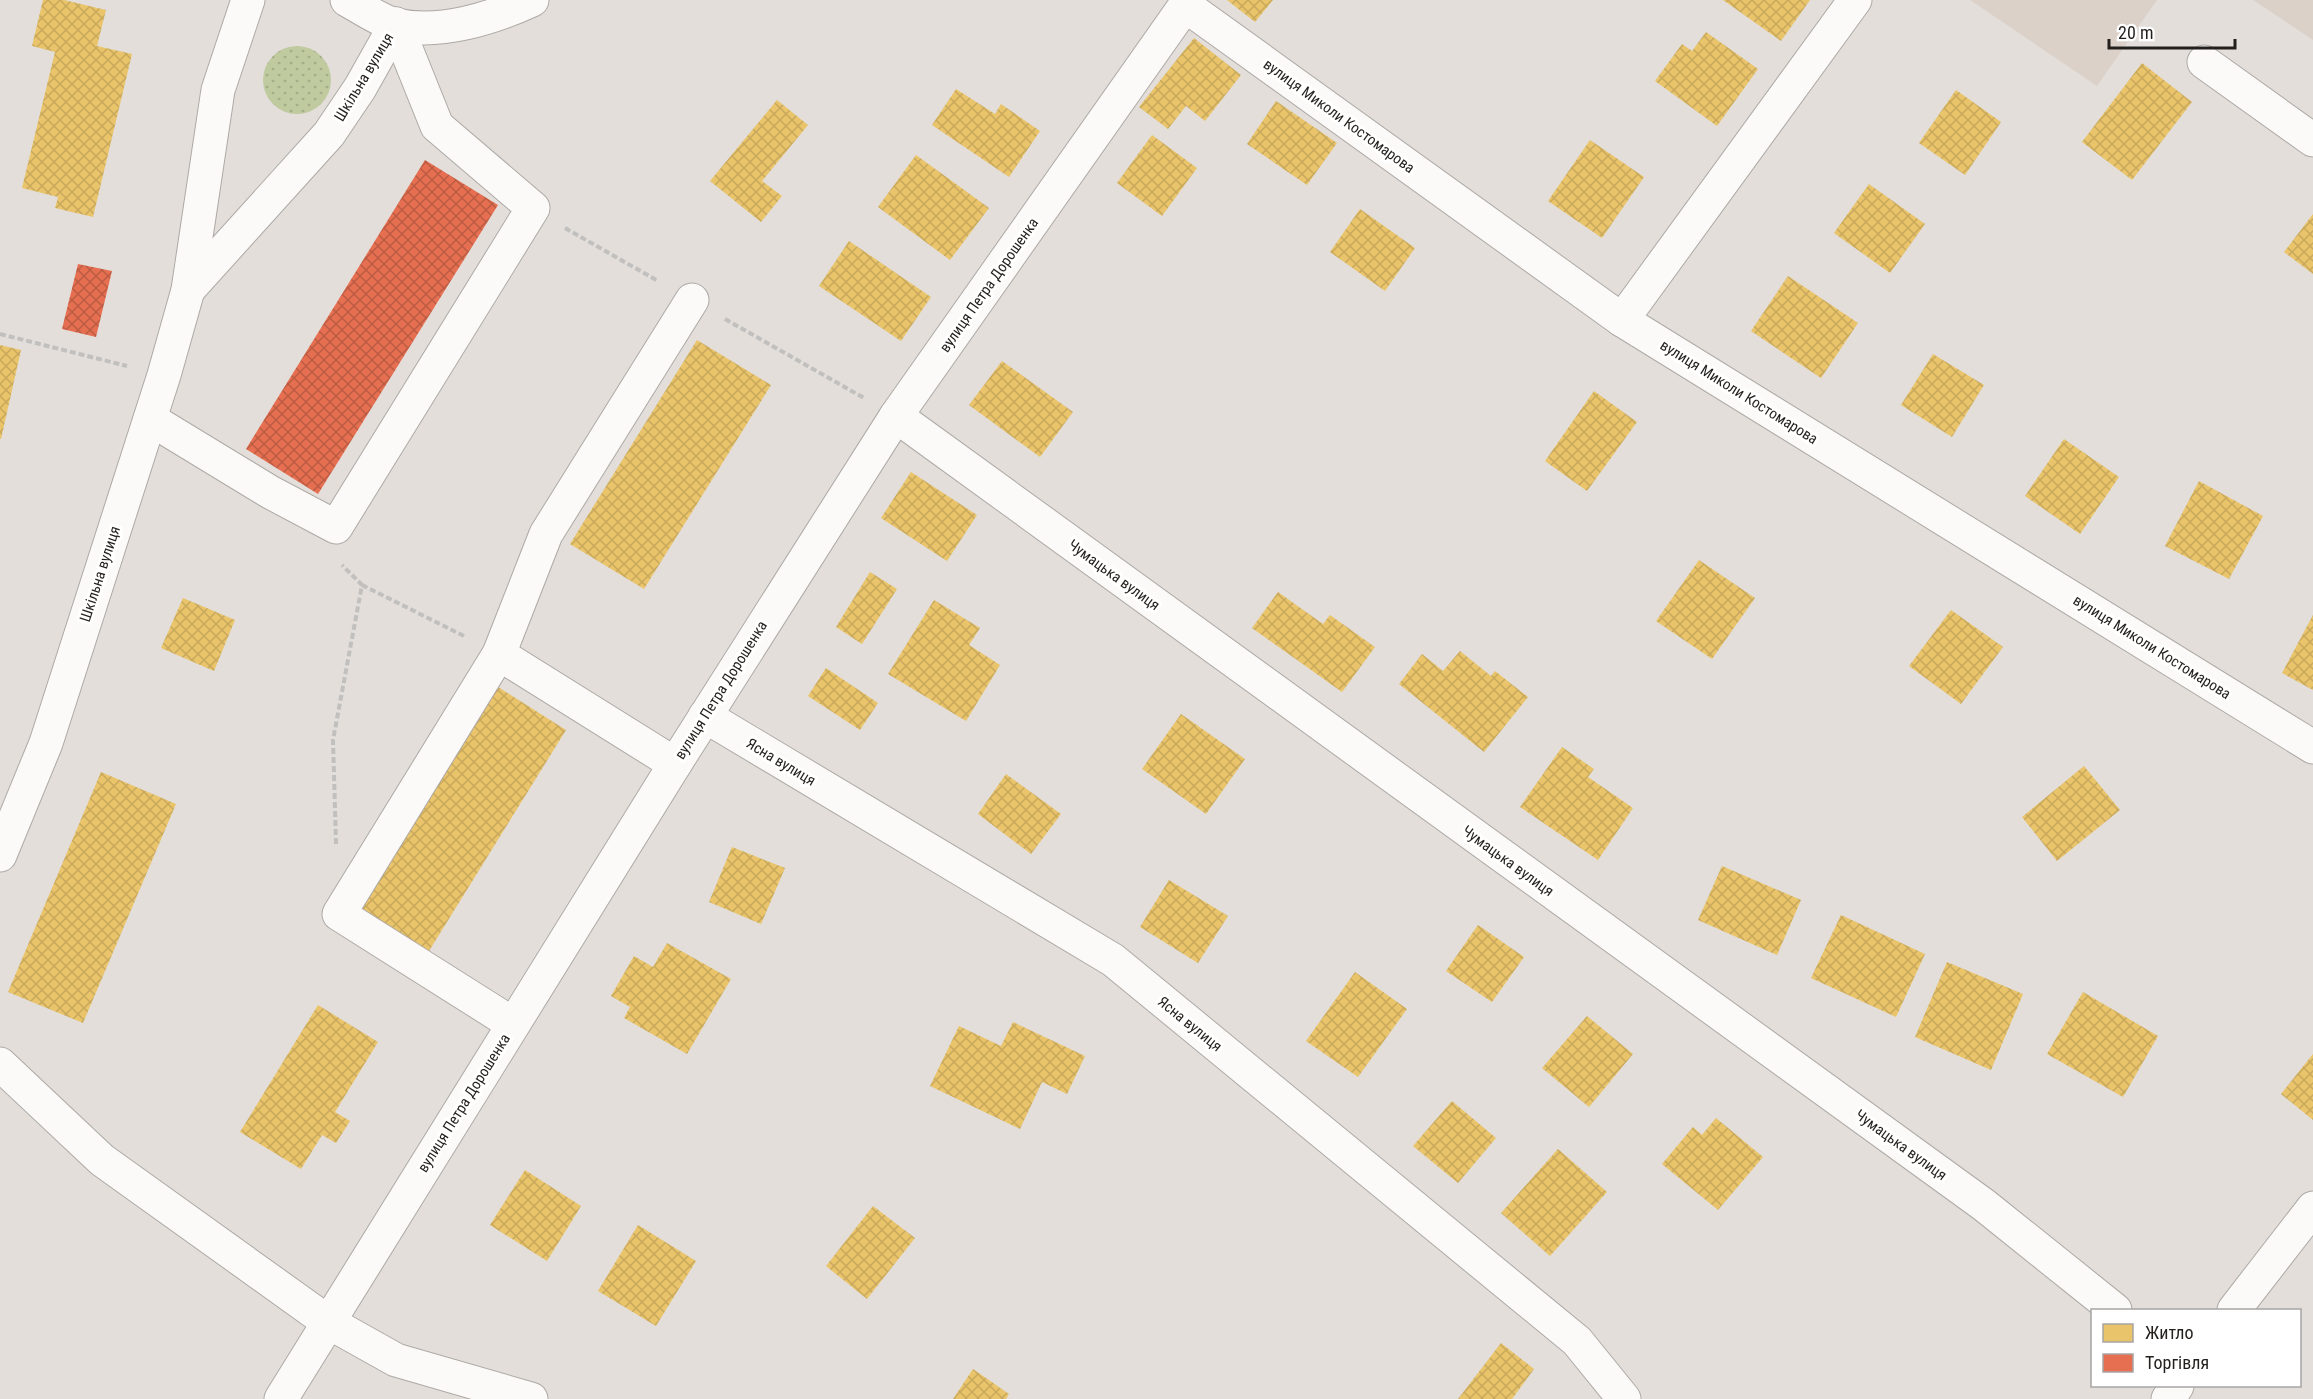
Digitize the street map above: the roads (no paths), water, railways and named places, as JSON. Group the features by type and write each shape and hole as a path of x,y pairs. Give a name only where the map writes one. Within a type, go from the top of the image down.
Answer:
{"street":[{"name":"Шкільна вулиця","path":"0,855 46,743 164,375 188,290 218,90 248,0"},
{"path":"346,0 396,24 426,27 467,22 532,0"},
{"path":"1622,320 1855,0"},
{"name":"вулиця Миколи Костомарова","path":"1188,3 1622,320 2313,747"},
{"name":"вулиця Петра Дорошенка","path":"281,1399 705,716 896,416 1188,3"},
{"name":"Шкільна вулиця","path":"188,290 329,134 360,88 396,24"},
{"path":"150,419 270,492 336,528 533,208 437,126 396,24"},
{"path":"2204,62 2313,140"},
{"path":"513,1024 339,914 499,654 546,534 692,300"},
{"name":"Чумацька вулиця","path":"896,416 1984,1205 2113,1309"},
{"path":"499,654 675,764"},
{"name":"Ясна вулиця","path":"705,716 1113,960 1577,1341 1624,1399"},
{"path":"0,1064 102,1160 328,1322 396,1360 531,1399"},
{"path":"2236,1309 2313,1208"}]}
